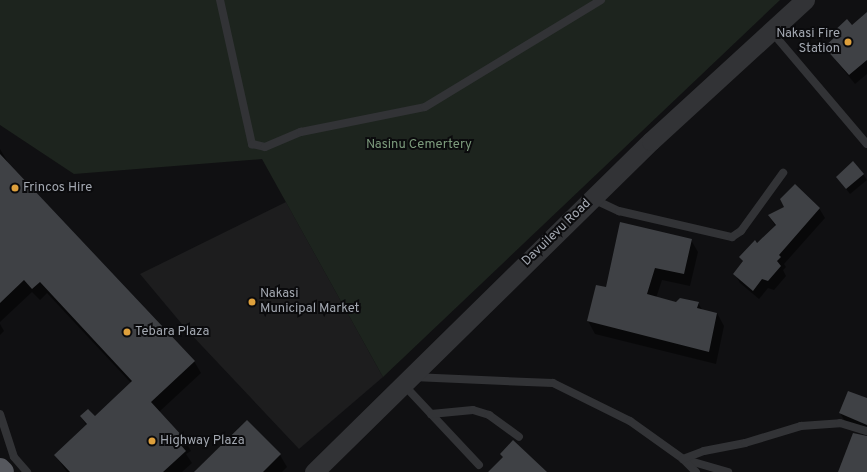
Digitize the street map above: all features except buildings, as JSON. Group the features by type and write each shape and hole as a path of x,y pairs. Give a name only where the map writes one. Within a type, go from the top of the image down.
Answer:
{"highway":[{"path":"0,469 3,472"}],"street":[{"name":"Davuilevu Road","path":"314,472 592,199 805,0"}],"lane":[{"path":"220,0 252,144 265,147 301,132 410,111 430,105 601,0"},
{"path":"771,31 867,144"},
{"path":"592,199 619,211 732,237 741,231 783,173"},
{"path":"407,380 431,414 479,465"},
{"path":"407,380 553,383 630,421 683,459 696,472"},
{"path":"431,414 473,410 489,415 519,437"},
{"path":"0,414 14,457 27,472"},
{"path":"683,459 704,451 745,443 806,425 840,423 867,431"},
{"path":"683,459 728,472"}],"shaded area":[{"name":"Nakasi Municipal Market","path":"286,202 383,377 299,449 186,329 140,274"}],"green space":[{"name":"Nasinu Cemertery","path":"0,0 780,0 383,377 262,159 74,174 0,125"}],"place":[{"name":"Nakasi Fire Station","path":"848,42"},
{"name":"Frincos Hire","path":"15,188"},
{"name":"Nakasi Municipal Market","path":"252,302"},
{"name":"Tebara Plaza","path":"127,332"},
{"name":"Highway Plaza","path":"152,441"}]}
